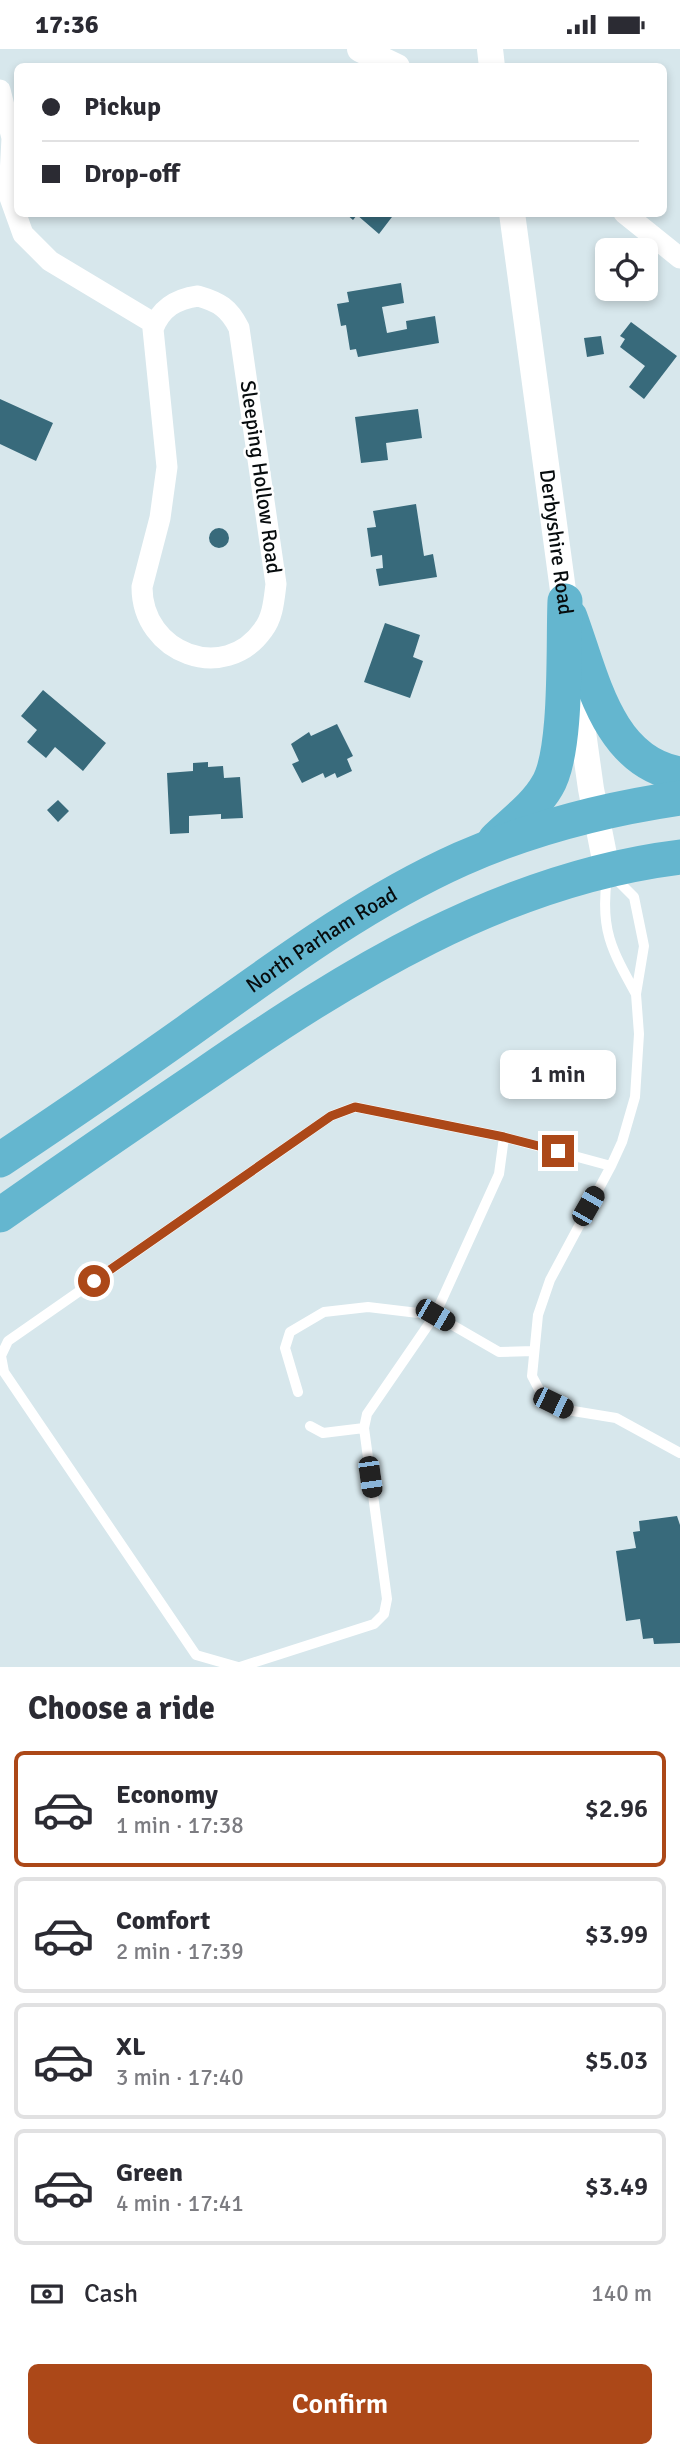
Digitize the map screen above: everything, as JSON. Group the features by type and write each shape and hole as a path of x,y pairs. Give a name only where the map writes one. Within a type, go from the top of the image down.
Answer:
{"highway":[{"path":"565,601 603,706 617,735 652,765 680,774"},
{"path":"486,849 537,800 547,787 558,761 565,601"},
{"name":"North Parham Road","path":"0,1160 321,938 399,890 486,849 541,828 595,814 680,798"},
{"path":"0,1215 266,1032 387,956 502,905 607,870 680,857"}],"street":[{"path":"360,49 389,63"},
{"path":"0,90 12,138 9,195 14,209"},
{"path":"17,217 23,234 50,261 155,324"},
{"name":"Derbyshire Road","path":"513,217 595,814 607,870"},
{"path":"629,217 680,258"},
{"name":"Sleeping Hollow Road","path":"198,296 216,301 230,310 239,328 276,584 273,609 265,629 252,643 225,655 200,657 172,647 157,635 145,613 142,587 160,518 167,467 152,341 155,324 167,307 181,299 198,296"}],"lane":[{"path":"607,870 603,910 614,955 636,994"},
{"path":"607,870 634,897 644,946 636,994 639,1034 635,1097 622,1142 611,1166 550,1280 538,1315 532,1376 542,1395 553,1403 567,1410 616,1418 680,1453"},
{"path":"504,1137 499,1174 435,1315 367,1414 364,1428 387,1599 384,1614 374,1624 239,1667 196,1655 4,1372 1,1356 8,1341 331,1116 355,1107 504,1137 611,1166"},
{"path":"298,1392 285,1348 290,1332 324,1312 357,1308 435,1315 499,1352 534,1351"},
{"path":"310,1426 323,1433 364,1428"}],"building":[{"path":"359,217 392,217 379,234"},
{"path":"401,283 404,303 382,307 387,333 407,329 406,321 435,316 439,343 358,357 356,349 350,350 346,325 341,326 337,304 349,302 347,292"},
{"path":"631,322 677,356 644,399 629,387 645,366 620,347 625,339 620,336"},
{"path":"601,336 604,354 587,357 584,338"},
{"path":"0,399 53,423 36,461 0,444"},
{"path":"418,409 422,438 386,443 388,460 361,463 355,417"},
{"path":"416,504 424,556 433,554 437,577 379,586 376,569 383,568 382,555 371,557 367,528 376,527 373,511"},
{"path":"219,528 226,531 229,538 226,545 219,548 212,545 209,538 212,531"},
{"path":"385,623 420,635 413,657 423,661 410,698 364,682"},
{"path":"43,690 106,743 83,771 55,747 46,758 27,742 37,730 21,716"},
{"path":"337,724 353,756 347,759 352,771 337,778 335,773 325,778 323,773 302,783 292,764 299,761 291,744 309,732 311,736"},
{"path":"208,762 208,767 223,766 224,778 240,777 243,818 221,819 221,814 189,816 189,833 170,834 167,773 193,771 193,763"},
{"path":"58,800 69,811 58,822 47,810"},
{"path":"677,1516 680,1525 680,1643 654,1644 653,1638 643,1639 640,1619 626,1621 616,1551 636,1548 633,1532 640,1531 639,1521"}],"route":[{"path":"94,1281 331,1116 355,1107 504,1137 558,1151"}]}
